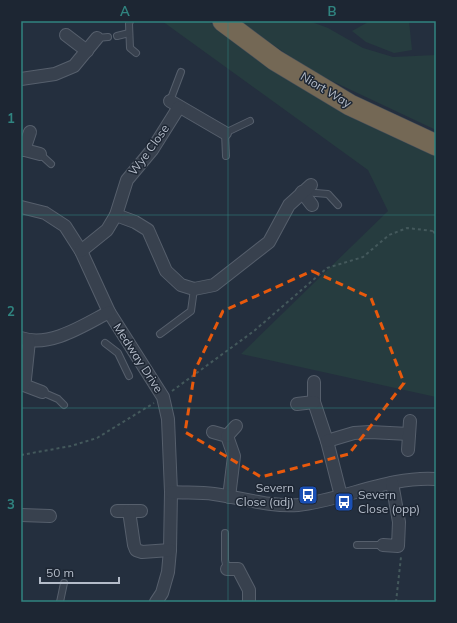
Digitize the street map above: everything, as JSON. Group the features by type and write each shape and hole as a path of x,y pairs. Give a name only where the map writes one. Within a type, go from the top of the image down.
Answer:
{"highway":[{"name":"Niort Way","path":"223,21 276,60 350,105 436,145"}],"street":[{"path":"66,36 87,50"},
{"path":"21,80 56,74 74,66 87,50 102,38"},
{"path":"174,104 225,133"},
{"name":"Wye Close","path":"81,251 107,230 116,215 127,180 152,150 174,104"},
{"path":"30,132 22,149 40,154"},
{"path":"116,215 135,222 148,230 166,271 181,285 194,289 214,285 269,242 289,205 302,192 312,185"},
{"path":"302,192 312,205"},
{"name":"Medway Drive","path":"21,207 45,213 65,226 81,251 109,312 163,397 168,419 171,492 170,550 168,572 162,593 156,602"},
{"path":"42,392 22,384 26,380 25,339 41,340 67,334 109,312"},
{"path":"314,382 314,402 327,441 341,496"},
{"path":"296,404 314,402"},
{"path":"408,450 410,421"},
{"path":"227,436 236,426"},
{"path":"213,432 227,436"},
{"path":"327,441 354,433 409,434"},
{"path":"227,436 234,456 228,497"},
{"path":"171,492 212,494 278,505 296,505 341,496 392,483 416,479 436,479"},
{"path":"383,545 398,546 399,522 392,483"},
{"path":"117,511 135,511 134,545 136,550 142,552 170,550"},
{"path":"21,515 50,516"},
{"path":"227,570 238,569 249,590 249,602"}],"lane":[{"path":"130,21 130,48 136,53"},
{"path":"117,36 129,33"},
{"path":"174,104 181,72"},
{"path":"226,156 225,133 250,120"},
{"path":"40,154 51,164"},
{"path":"302,192 328,194 338,205"},
{"path":"160,334 191,311 194,289"},
{"path":"105,343 118,353 129,376"},
{"path":"118,353 130,345"},
{"path":"42,392 58,399 64,405"},
{"path":"225,533 225,560 227,570"},
{"path":"357,545 383,545"},
{"path":"60,602 64,583"}],"path":[{"path":"21,455 71,446 97,438 127,422 254,331 327,268 362,257 389,235 407,228 433,231 436,229"},
{"path":"433,231 436,235"},
{"path":"396,602 401,557 398,546"}],"highlighted area":[{"path":"312,271 371,298 404,383 349,454 261,477 185,432 195,370 223,311"}],"green space":[{"path":"162,21 208,21 228,36 333,104 436,155 436,397 241,354 388,211 368,170"},
{"path":"237,21 309,21 328,28 363,48 393,57 436,55 436,130 315,73"},
{"path":"370,21 409,21 412,50 394,53 366,42 352,31"}],"place":[{"name":"Severn Close (adj)","path":"308,495"},
{"name":"Severn Close (opp)","path":"344,502"}]}
